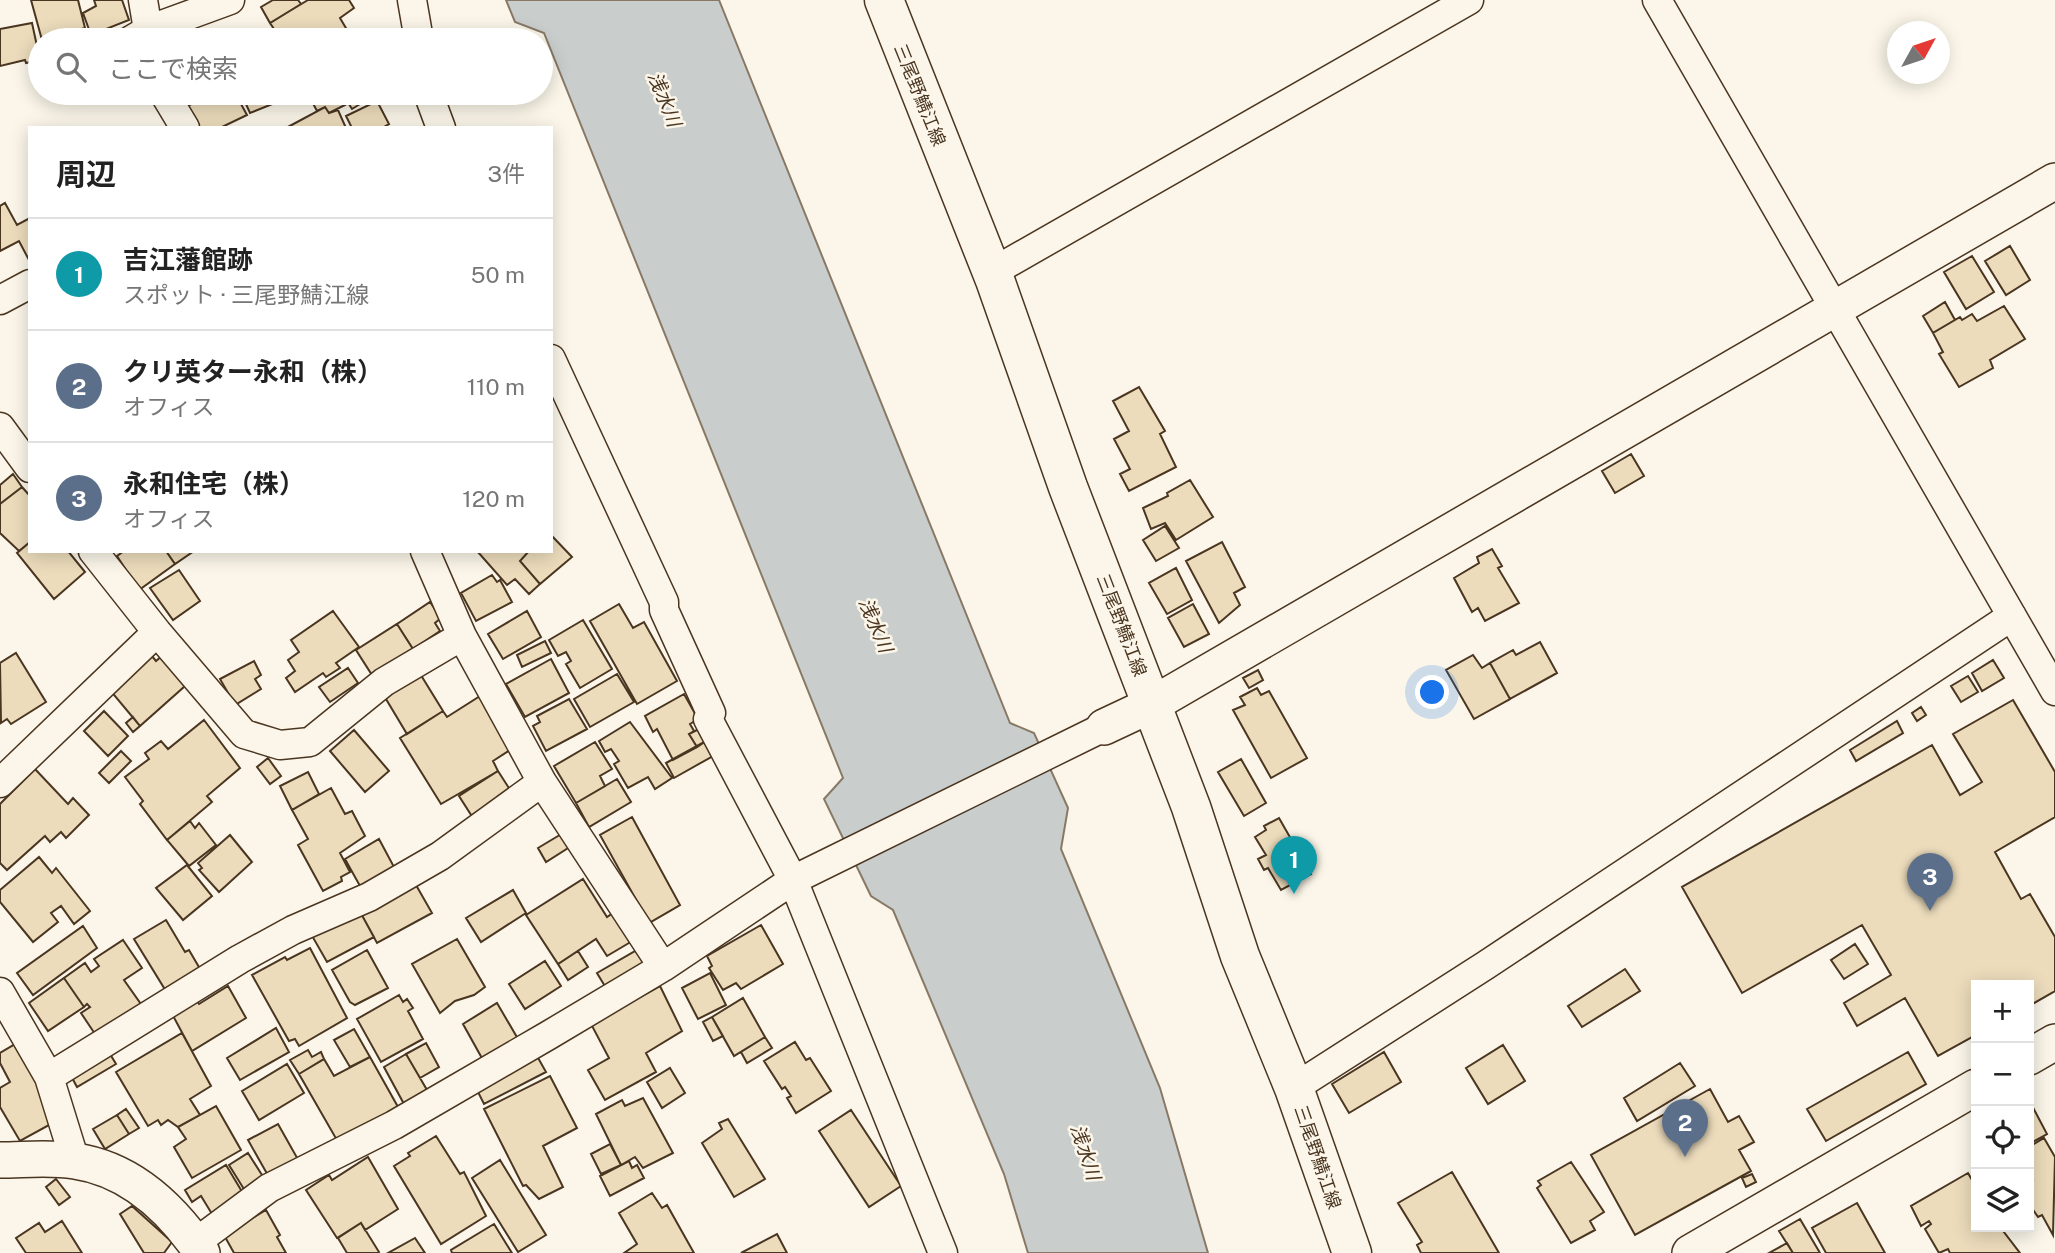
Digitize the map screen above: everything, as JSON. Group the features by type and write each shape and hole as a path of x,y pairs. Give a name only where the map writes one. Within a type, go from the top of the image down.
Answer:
{"main road":[{"name":"三尾野鯖江線","path":"884,0 995,280 1068,487 1191,807 1240,956 1294,1088 1352,1253"}],"street":[{"path":"141,28 143,0"},
{"path":"158,28 230,0"},
{"path":"412,0 417,28"},
{"path":"995,280 996,270 1469,0"},
{"path":"1657,0 2055,691"},
{"path":"171,105 184,126"},
{"path":"432,105 440,126"},
{"path":"0,1160 75,1161 110,1170 160,1202 199,1248 269,1188 394,1125 663,967 793,880 1153,704 2055,181"},
{"path":"0,300 28,285"},
{"path":"553,363 664,603 664,610 711,713 708,719 793,880 943,1253"},
{"path":"0,427 28,465"},
{"path":"95,553 157,632 244,734 280,745 310,742 384,682 462,636"},
{"path":"426,553 462,636 542,782 663,967"},
{"path":"1294,1088 1486,965 2012,615"},
{"path":"0,783 157,632"},
{"path":"49,1077 240,958 293,930 369,897 440,856 542,782"},
{"path":"0,992 49,1077 75,1161"},
{"path":"2034,1054 2055,1042"},
{"path":"1690,1253 1971,1090"}],"water":[{"name":"浅水川","path":"506,0 719,0 1010,723 1034,733 1068,808 1061,849 1160,1088 1208,1253 1028,1253 1004,1174 893,910 871,896 824,799 843,778 553,55 553,28 531,28 515,22"}],"building":[{"path":"31,0 78,0 85,28 39,28"},
{"path":"94,0 122,0 129,20 109,28 88,28 83,13 96,6"},
{"path":"273,0 298,0 301,4 270,23 261,7"},
{"path":"308,0 349,0 354,8 340,18 346,28 273,28 270,23"},
{"path":"32,23 33,28 28,28 28,63 25,60 0,66 0,29"},
{"path":"242,105 247,115 224,126 195,126 185,107"},
{"path":"246,105 270,105 250,113"},
{"path":"314,105 345,105 329,113 325,107 317,111"},
{"path":"369,105 379,105 389,124 351,126 346,116"},
{"path":"325,107 329,113 338,110 345,126 290,126"},
{"path":"5,203 17,225 28,219 28,258 19,241 0,251 0,206"},
{"path":"2010,246 2030,280 2006,295 1985,261"},
{"path":"1972,256 1994,292 1966,309 1944,272"},
{"path":"1945,302 1955,320 1933,333 1923,316"},
{"path":"2004,306 2025,339 1990,360 1993,368 1959,387 1939,354 1943,352 1933,333 1960,317 1962,320 1972,314 1977,321"},
{"path":"1139,387 1165,431 1160,434 1176,467 1129,491 1120,474 1130,469 1114,439 1129,431 1113,401"},
{"path":"1631,454 1644,476 1615,493 1602,471"},
{"path":"13,474 22,487 0,504 0,485"},
{"path":"1190,480 1213,517 1176,540 1165,523 1151,529 1143,508 1168,496 1167,493"},
{"path":"22,487 28,494 28,544 19,551 0,533 0,504"},
{"path":"1165,526 1179,548 1156,561 1143,540"},
{"path":"553,537 572,557 540,584 520,561 527,553 553,553"},
{"path":"1222,542 1245,587 1234,593 1240,605 1219,623 1186,561"},
{"path":"28,544 28,553 70,553 85,572 54,599 17,553"},
{"path":"1492,549 1502,566 1498,568 1519,603 1485,621 1478,608 1472,612 1454,578 1479,563 1477,557"},
{"path":"121,553 167,553 175,564 139,590 117,556"},
{"path":"167,553 191,553 175,564"},
{"path":"479,553 527,553 520,561 540,584 529,594 515,579 507,585"},
{"path":"1176,568 1192,600 1167,614 1149,583"},
{"path":"179,570 200,601 173,620 150,588"},
{"path":"492,575 497,582 500,580 512,602 476,621 461,593"},
{"path":"430,602 441,618 435,623 440,631 413,649 397,624"},
{"path":"619,604 633,628 644,622 677,681 637,704 590,621"},
{"path":"1193,604 1209,634 1184,647 1168,618"},
{"path":"333,611 359,647 336,663 340,668 326,677 323,673 295,692 286,678 295,671 288,660 299,652 291,640"},
{"path":"527,611 541,637 503,659 488,634"},
{"path":"583,620 612,669 580,688 566,664 571,661 566,652 558,656 549,640"},
{"path":"397,624 413,649 372,675 356,650"},
{"path":"545,641 551,653 522,667 517,655"},
{"path":"1540,642 1557,673 1510,699 1490,663 1513,650 1516,655"},
{"path":"16,653 46,702 11,724 7,719 1,723 0,663"},
{"path":"151,655 156,661 163,655 185,686 140,726 109,689"},
{"path":"1473,655 1482,668 1490,663 1510,699 1474,719 1446,670"},
{"path":"551,659 569,693 525,717 506,684"},
{"path":"1993,660 2004,678 1982,691 1972,673"},
{"path":"254,661 261,675 255,679 261,689 235,705 220,679"},
{"path":"348,668 358,683 330,702 319,687"},
{"path":"1258,670 1263,680 1249,688 1243,678"},
{"path":"419,672 443,711 407,734 383,694"},
{"path":"617,674 634,702 590,727 574,699"},
{"path":"1968,676 1978,692 1961,702 1951,686"},
{"path":"1257,688 1261,695 1269,691 1307,758 1271,778 1233,710 1245,705 1240,697"},
{"path":"488,691 513,748 493,761 498,771 441,804 400,738 443,711 447,717"},
{"path":"684,694 698,719 690,724 694,731 689,734 697,747 673,760 657,729 653,732 645,716"},
{"path":"569,699 587,729 546,751 533,726 540,722 537,716"},
{"path":"2013,700 2055,772 2055,817 1995,852 2021,899 2030,894 2055,937 2055,991 2034,1003 2034,980 1971,980 1971,1038 1938,1056 1905,998 1857,1026 1844,1003 1891,975 1862,925 1742,993 1682,887 1932,745 1960,795 1982,782 1953,734"},
{"path":"1921,707 1926,715 1917,721 1912,713"},
{"path":"104,711 128,736 108,756 84,731"},
{"path":"133,717 140,726 133,732 126,723"},
{"path":"204,720 240,768 207,796 212,802 167,840 140,804 143,801 125,777 149,759 145,753 161,741 168,749"},
{"path":"1897,721 1903,733 1856,761 1850,750"},
{"path":"630,722 672,778 655,789 648,777 628,788 614,764 619,761 611,749 605,752 599,741"},
{"path":"703,727 706,741 697,747 689,734"},
{"path":"354,730 389,771 365,792 330,751"},
{"path":"706,741 713,756 674,778 666,763"},
{"path":"595,742 612,769 600,776 605,786 576,803 554,766"},
{"path":"121,751 131,761 109,783 99,773"},
{"path":"268,758 281,776 270,784 257,767"},
{"path":"1241,759 1266,803 1244,816 1218,772"},
{"path":"35,769 68,804 73,798 89,815 66,838 61,832 50,842 45,836 7,870 0,863 0,804"},
{"path":"498,771 514,796 475,821 459,796"},
{"path":"308,772 319,794 292,810 280,786"},
{"path":"617,779 631,802 589,827 576,803"},
{"path":"331,788 345,814 352,811 365,836 340,853 350,872 341,877 342,881 323,891 298,845 308,839 292,810"},
{"path":"632,817 680,905 649,923 600,835"},
{"path":"1279,818 1311,874 1281,890 1268,868 1264,870 1258,859 1266,855 1255,837 1266,830 1264,826"},
{"path":"190,821 195,828 199,823 216,845 189,866 167,840"},
{"path":"568,830 576,843 546,862 538,848"},
{"path":"230,835 252,862 219,892 199,870 202,868 198,863"},
{"path":"379,839 394,867 360,886 345,859"},
{"path":"39,857 52,873 56,868 90,911 74,924 61,906 51,913 58,922 33,942 0,902 0,890"},
{"path":"187,865 212,896 183,920 156,888"},
{"path":"412,878 432,913 377,943 358,908"},
{"path":"583,879 607,917 616,911 634,940 607,956 596,939 558,964 526,915"},
{"path":"513,890 526,913 481,942 466,918"},
{"path":"358,908 374,937 327,962 311,934"},
{"path":"166,920 185,952 189,950 203,974 169,996 134,939"},
{"path":"761,925 783,964 741,989 736,983 723,990 709,968 712,966 707,956"},
{"path":"83,926 97,948 33,995 17,973"},
{"path":"457,939 485,987 474,995 455,1001 440,1013 412,964"},
{"path":"123,940 142,968 124,980 143,1007 95,1034 81,1013 90,1007 87,1004 84,1007 64,978 85,963 91,972 99,966 94,959"},
{"path":"1855,944 1868,964 1844,979 1831,960"},
{"path":"310,948 347,1018 299,1046 295,1039 289,1041 252,975 285,957 287,960"},
{"path":"367,950 388,988 355,1005 350,1002 332,970"},
{"path":"637,950 645,965 606,988 597,973"},
{"path":"578,951 588,967 568,980 558,964"},
{"path":"545,961 561,986 525,1009 509,984"},
{"path":"1625,969 1640,991 1582,1027 1568,1006"},
{"path":"710,973 726,1005 698,1019 682,988"},
{"path":"64,978 84,1007 48,1031 29,1003"},
{"path":"228,986 246,1018 192,1051 171,1012 194,997 199,1004"},
{"path":"660,986 682,1031 646,1053 656,1072 605,1100 588,1070 609,1058 591,1024"},
{"path":"399,995 403,1002 407,999 413,1008 408,1011 423,1039 381,1062 357,1019"},
{"path":"743,998 765,1037 734,1056 712,1017"},
{"path":"497,1003 518,1039 483,1060 463,1024"},
{"path":"712,1017 723,1036 713,1041 703,1022"},
{"path":"276,1028 289,1052 240,1080 227,1058"},
{"path":"354,1029 370,1057 350,1067 334,1040"},
{"path":"182,1033 211,1086 190,1099 200,1115 178,1127 168,1120 161,1125 158,1120 148,1126 116,1072"},
{"path":"765,1037 772,1048 747,1063 741,1052"},
{"path":"795,1042 806,1060 810,1058 831,1091 796,1113 787,1098 791,1096 785,1087 782,1089 764,1061"},
{"path":"17,1043 60,1119 20,1141 0,1107 0,1088 10,1082 0,1063 0,1053"},
{"path":"426,1043 439,1067 420,1078 406,1054"},
{"path":"1503,1045 1525,1081 1488,1104 1466,1068"},
{"path":"107,1049 116,1064 77,1087 69,1072"},
{"path":"308,1050 312,1057 321,1052 324,1059 299,1074 290,1060"},
{"path":"1384,1052 1401,1082 1349,1113 1332,1084"},
{"path":"1908,1052 1926,1084 1826,1141 1807,1109"},
{"path":"406,1054 427,1090 404,1104 384,1067"},
{"path":"537,1056 546,1072 484,1104 477,1090"},
{"path":"370,1057 398,1107 338,1142 299,1074 324,1059 334,1076"},
{"path":"1680,1063 1695,1086 1637,1121 1624,1098"},
{"path":"287,1064 304,1093 259,1120 242,1091"},
{"path":"670,1068 685,1093 662,1108 647,1082"},
{"path":"550,1076 577,1128 543,1146 563,1187 539,1199 526,1185 523,1186 484,1109"},
{"path":"1710,1089 1728,1122 1739,1116 1754,1142 1739,1150 1751,1171 1635,1235 1591,1155"},
{"path":"643,1098 673,1153 643,1168 635,1157 621,1165 596,1114 622,1100 625,1106"},
{"path":"216,1106 241,1150 192,1178 174,1147 186,1139 178,1127"},
{"path":"126,1109 139,1128 129,1134 117,1115"},
{"path":"2034,1109 2047,1134 2034,1141"},
{"path":"851,1110 901,1186 869,1207 819,1131"},
{"path":"117,1115 129,1134 105,1149 93,1129"},
{"path":"728,1119 765,1179 734,1197 702,1143 722,1129 719,1123"},
{"path":"278,1124 300,1163 270,1179 248,1140"},
{"path":"436,1136 460,1174 464,1172 486,1216 441,1244 394,1166 410,1156 408,1153"},
{"path":"2044,1138 2055,1157 2053,1235 2042,1215 2038,1217 2034,1211 2034,1144"},
{"path":"610,1144 621,1165 601,1174 591,1154"},
{"path":"248,1153 267,1183 247,1194 229,1165"},
{"path":"368,1157 398,1209 365,1230 361,1223 337,1238 306,1190 329,1175 332,1180"},
{"path":"500,1160 546,1235 518,1252 472,1178"},
{"path":"629,1161 632,1168 637,1165 644,1178 610,1196 600,1176"},
{"path":"1571,1162 1604,1212 1590,1221 1595,1230 1571,1243 1537,1188 1541,1185 1538,1181"},
{"path":"226,1165 244,1195 212,1214 201,1196 192,1202 185,1190"},
{"path":"1452,1172 1499,1253 1421,1253 1417,1245 1422,1242 1398,1203"},
{"path":"1968,1173 1971,1178 1971,1232 2004,1232 2020,1253 1950,1253 1948,1249 1939,1253 1925,1229 1931,1224 1929,1221 1921,1226 1911,1206"},
{"path":"1752,1174 1756,1182 1746,1187 1742,1178"},
{"path":"56,1179 70,1197 59,1205 46,1187"},
{"path":"652,1193 662,1208 667,1205 694,1253 624,1253 637,1244 619,1213"},
{"path":"1857,1203 1885,1253 1826,1253 1812,1228"},
{"path":"132,1206 172,1242 164,1253 144,1253 120,1214"},
{"path":"266,1210 280,1235 277,1237 286,1253 234,1253 224,1235"},
{"path":"1800,1219 1820,1253 1793,1253 1779,1231"},
{"path":"62,1221 82,1253 26,1253 16,1238 39,1223 45,1232"},
{"path":"361,1223 378,1253 347,1253 338,1238"},
{"path":"494,1224 512,1253 452,1253 451,1250"},
{"path":"777,1234 787,1253 741,1253"},
{"path":"415,1238 425,1253 388,1253"},
{"path":"1787,1243 1793,1253 1769,1253"}],"place":[{"name":"吉江藩館跡","path":"1294,894"},
{"name":"永和住宅（株）","path":"1930,911"},
{"name":"クリ英ター永和（株）","path":"1685,1157"}]}
